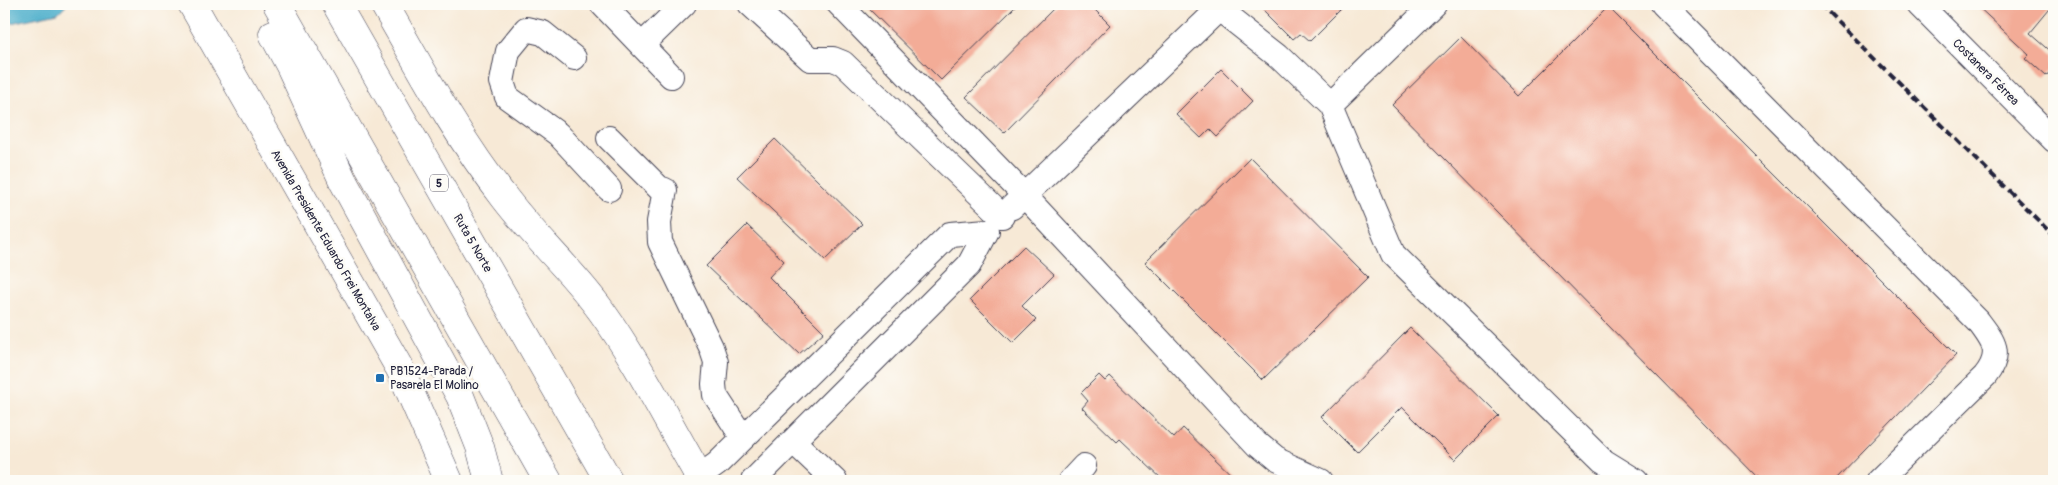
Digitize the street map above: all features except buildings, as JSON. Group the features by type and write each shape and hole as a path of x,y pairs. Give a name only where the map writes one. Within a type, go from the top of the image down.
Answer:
{"main road":[{"name":"Avenida Presidente Eduardo Frei Montalva","path":"192,4 400,370 449,481"},
{"path":"258,4 290,66 351,196 460,396 477,439 490,481"},
{"path":"277,4 548,481"},
{"name":"Ruta 5 Norte","path":"336,4 609,481"},
{"path":"384,4 434,92 484,170 529,228 592,298 613,328 701,479"}],"street":[{"path":"642,45 684,4"},
{"path":"750,4 810,58 833,59 843,63 994,224"},
{"path":"839,4 1024,195 1257,445 1275,460 1321,481"},
{"path":"1330,105 1434,4"},
{"path":"1663,4 1978,321 1994,342 1996,353 1993,366 1985,376 1878,481"},
{"name":"Costanera Férrea","path":"1919,4 2054,140"},
{"path":"752,481 969,265 994,224 1218,6 1279,56 1330,105 1393,254 1602,460 1636,481"},
{"path":"613,8 642,45 671,76"},
{"path":"574,58 543,33 526,29 508,51 502,82 507,98 558,134 609,189"},
{"path":"609,138 659,188 665,190 659,222 660,242 711,347 716,362 715,395 743,438"},
{"path":"701,479 950,234 994,224"},
{"path":"793,441 835,481"}],"water":[{"path":"4,4 67,4 58,13 6,24 4,23"}],"railway":[{"path":"1820,4 2054,236"}],"place":[{"name":"PB1524-Parada / Pasarela El Molino","path":"380,378"}]}
